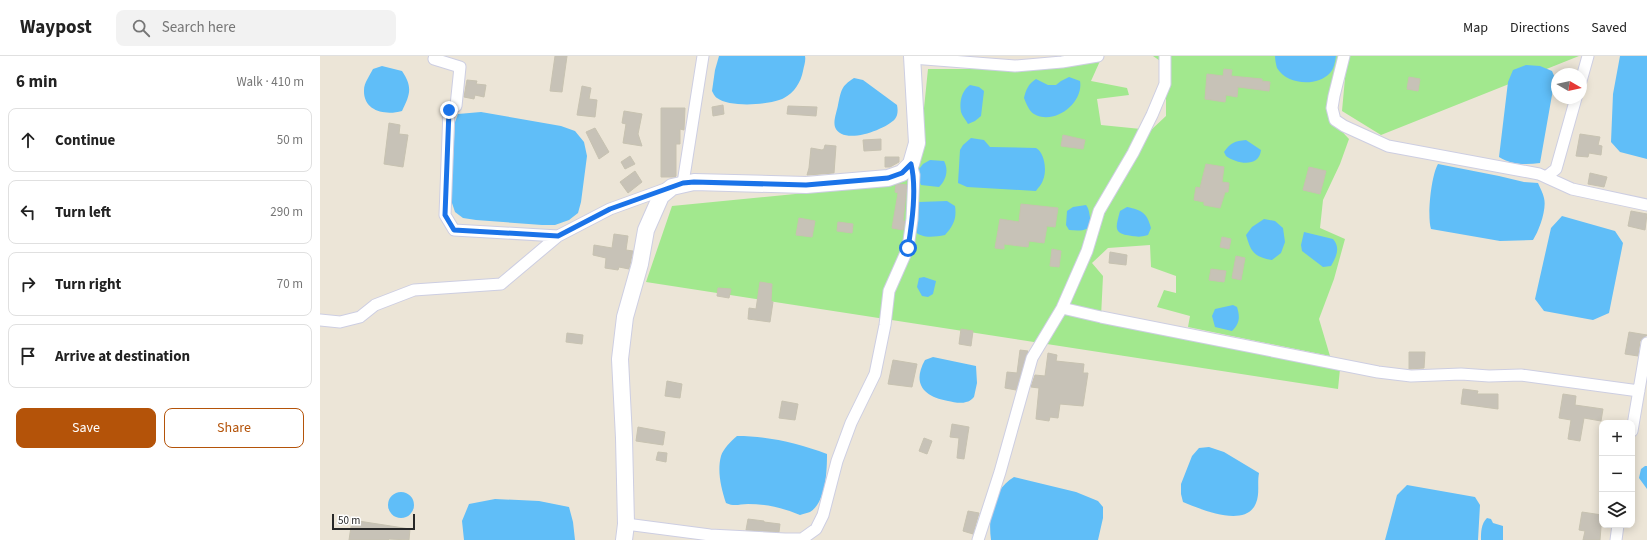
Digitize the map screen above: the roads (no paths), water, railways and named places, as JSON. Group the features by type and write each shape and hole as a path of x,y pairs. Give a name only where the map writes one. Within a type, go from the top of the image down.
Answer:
{"street":[{"path":"434,56 434,59 460,67 456,106 449,110 446,154 445,215 454,230 558,236"},
{"path":"624,540 626,524 620,359 625,317 640,264 646,230 661,196 678,185 703,56"},
{"path":"320,320 340,322 360,317 375,305 414,290 501,284 558,236 610,209 678,185 694,182 806,185 888,178 902,173 911,164 917,143 912,57 1015,66 1062,62 1098,56"},
{"path":"978,540 1000,472 1032,358 1062,308 1087,250 1100,211 1152,115 1164,84 1165,56"},
{"path":"1344,56 1332,108 1335,120 1344,126 1388,146 1539,174 1572,189 1647,205"},
{"path":"1585,68 1588,56"},
{"path":"1546,177 1556,169 1574,104"},
{"path":"626,524 710,535 786,539 802,539 816,529 823,515 837,461 851,423 874,374 885,325 889,291 908,248 912,219 914,175 911,164"},
{"path":"1062,308 1378,372 1411,376 1461,374 1489,376 1521,375 1639,391"},
{"path":"1634,420 1647,343"},
{"path":"1616,540 1618,528"}],"water":[{"path":"719,56 805,56 805,60 799,83 788,96 761,104 740,104 723,101 716,97 712,91"},
{"path":"1275,56 1336,56 1332,70 1324,78 1318,81 1302,82 1295,81 1282,74 1277,68"},
{"path":"1620,56 1647,56 1647,159 1620,152 1611,142 1613,94"},
{"path":"1526,65 1540,66 1551,71 1551,101 1540,163 1514,163 1508,162 1499,157 1508,82 1513,70"},
{"path":"382,66 402,71 408,82 408,96 402,111 389,113 382,112 371,107 367,103 364,90 366,82 373,69"},
{"path":"1069,77 1080,81 1080,89 1077,97 1066,110 1058,115 1050,117 1042,117 1031,111 1024,98 1028,87 1033,81 1036,79 1048,85 1056,85"},
{"path":"854,78 863,80 897,105 898,112 895,119 882,128 854,136 839,133 834,122 842,89"},
{"path":"970,85 979,87 984,91 981,116 968,124 962,114 960,104 963,93"},
{"path":"481,112 561,126 575,131 584,142 587,156 581,202 578,213 569,220 555,225 542,225 476,220 463,218 455,212 451,200 455,122 458,114"},
{"path":"971,138 984,140 990,147 1036,148 1039,150 1043,158 1045,172 1041,184 1036,191 967,187 958,183 960,150"},
{"path":"1246,140 1261,150 1256,160 1247,163 1236,161 1226,156 1224,152 1228,146 1236,142"},
{"path":"930,160 944,161 946,164 946,175 939,187 921,185 916,173 923,164"},
{"path":"1438,164 1524,182 1538,183 1544,196 1545,203 1540,226 1533,240 1500,241 1431,229 1429,215 1430,196 1433,178"},
{"path":"947,201 955,206 955,219 945,235 932,237 924,236 913,230 919,202"},
{"path":"1086,205 1090,217 1090,226 1085,230 1069,230 1066,225 1067,211 1073,207"},
{"path":"1127,207 1137,209 1146,216 1151,228 1148,235 1126,235 1121,234 1118,231 1117,225 1120,211"},
{"path":"1562,216 1615,231 1623,243 1609,313 1593,320 1544,311 1535,299 1551,228"},
{"path":"1264,219 1275,221 1283,228 1285,242 1281,253 1272,260 1254,253 1246,235 1252,227"},
{"path":"1304,232 1333,239 1337,249 1336,256 1331,266 1323,267 1302,251 1301,245"},
{"path":"924,277 936,281 933,294 928,297 922,296 917,287 919,278"},
{"path":"1233,305 1237,307 1239,314 1238,323 1235,328 1232,331 1215,327 1212,316 1215,309"},
{"path":"933,357 976,366 977,383 974,397 968,402 957,403 939,399 926,392 922,388 920,382 921,368 925,360"},
{"path":"737,436 760,437 783,441 827,454 827,469 824,486 819,501 815,507 810,512 800,515 781,508 755,504 735,505 726,503 720,480 719,468 721,456"},
{"path":"1209,447 1224,452 1259,473 1257,499 1251,511 1243,515 1222,515 1200,509 1183,502 1181,484 1192,456 1199,448"},
{"path":"1647,466 1647,489 1639,478 1641,469"},
{"path":"1014,477 1076,492 1098,501 1103,507 1103,518 1098,540 991,540 990,522 993,505 1001,489"},
{"path":"1407,485 1475,497 1480,505 1478,540 1385,540 1397,495"},
{"path":"401,492 410,496 414,505 410,514 401,518 392,514 388,505 392,496"},
{"path":"495,499 539,501 569,507 573,522 575,540 464,540 462,521 469,504"},
{"path":"1487,518 1491,519 1493,523 1503,526 1503,540 1481,540 1482,525"}]}
